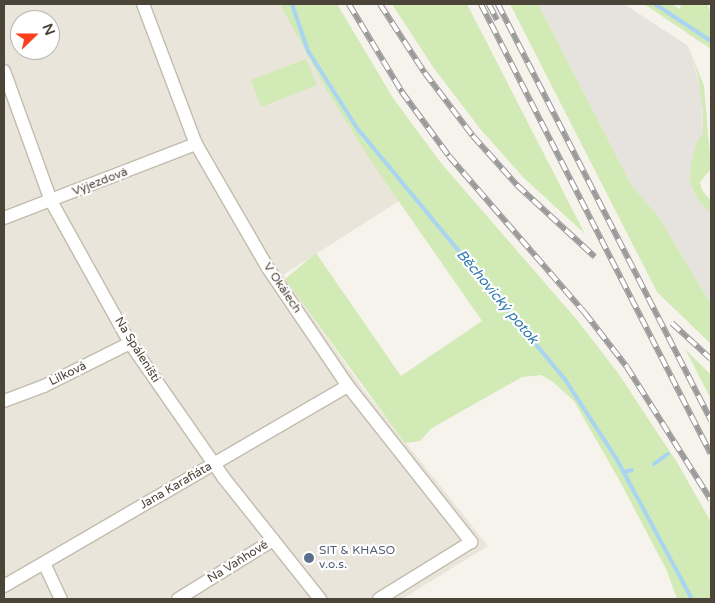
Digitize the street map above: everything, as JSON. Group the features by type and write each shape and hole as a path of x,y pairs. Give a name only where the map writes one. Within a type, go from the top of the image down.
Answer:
{"street":[{"name":"V Okálech","path":"143,4 196,144 268,268 348,386 471,542 379,599"},
{"name":"Na Spáleništi","path":"4,71 51,201 130,343 214,464 320,599"},
{"name":"Výjezdová","path":"4,218 196,144"},
{"name":"Lilková","path":"4,401 44,386 130,343"},
{"name":"Jana Karafiáta","path":"4,586 348,386"},
{"name":"Na Vaňhově","path":"178,599 273,540"},
{"path":"44,563 61,599"}],"shaded area":[{"path":"4,4 280,4 327,91 399,201 283,275 363,389 488,546 402,599 4,599"},
{"path":"538,4 624,4 688,46 702,93 703,134 697,141 691,162 690,183 698,200 711,214 711,304 659,217 632,186"}],"green space":[{"path":"280,4 337,4 393,98 441,163 577,320 618,373 678,464 711,522 711,599 677,599 667,571 622,485 574,401 553,382 541,375 522,377 432,428 420,441 405,443 285,279 316,253 401,376 482,321 373,164 327,91"},
{"path":"392,4 467,4 585,234 524,178 481,130 433,67"},
{"path":"510,4 538,4 632,186 659,217 711,304 711,344 657,292"},
{"path":"644,4 671,4 680,9 681,4 707,4 711,13 711,49"},
{"path":"688,46 704,86 711,169 700,182 702,190 711,201 711,214 698,200 690,183 691,162 697,141 703,134 703,111 698,76"},
{"path":"306,59 317,85 261,107 251,80"},
{"path":"685,349 711,375 711,399"}],"waterway":[{"name":"Běchovický potok","path":"292,4 308,51 357,128 566,381 616,458 692,599"},
{"path":"655,4 711,41"},
{"path":"654,464 668,454"},
{"path":"624,472 632,470"}],"railway":[{"path":"349,4 402,92 449,156 585,313 627,367 711,500"},
{"path":"380,4 425,73 473,136 517,185 595,257"},
{"path":"481,4 711,454"},
{"path":"489,4 497,20"},
{"path":"498,4 711,421"},
{"path":"672,323 711,359"}],"place":[{"name":"SIT & KHASO v.o.s.","path":"309,558"}]}
